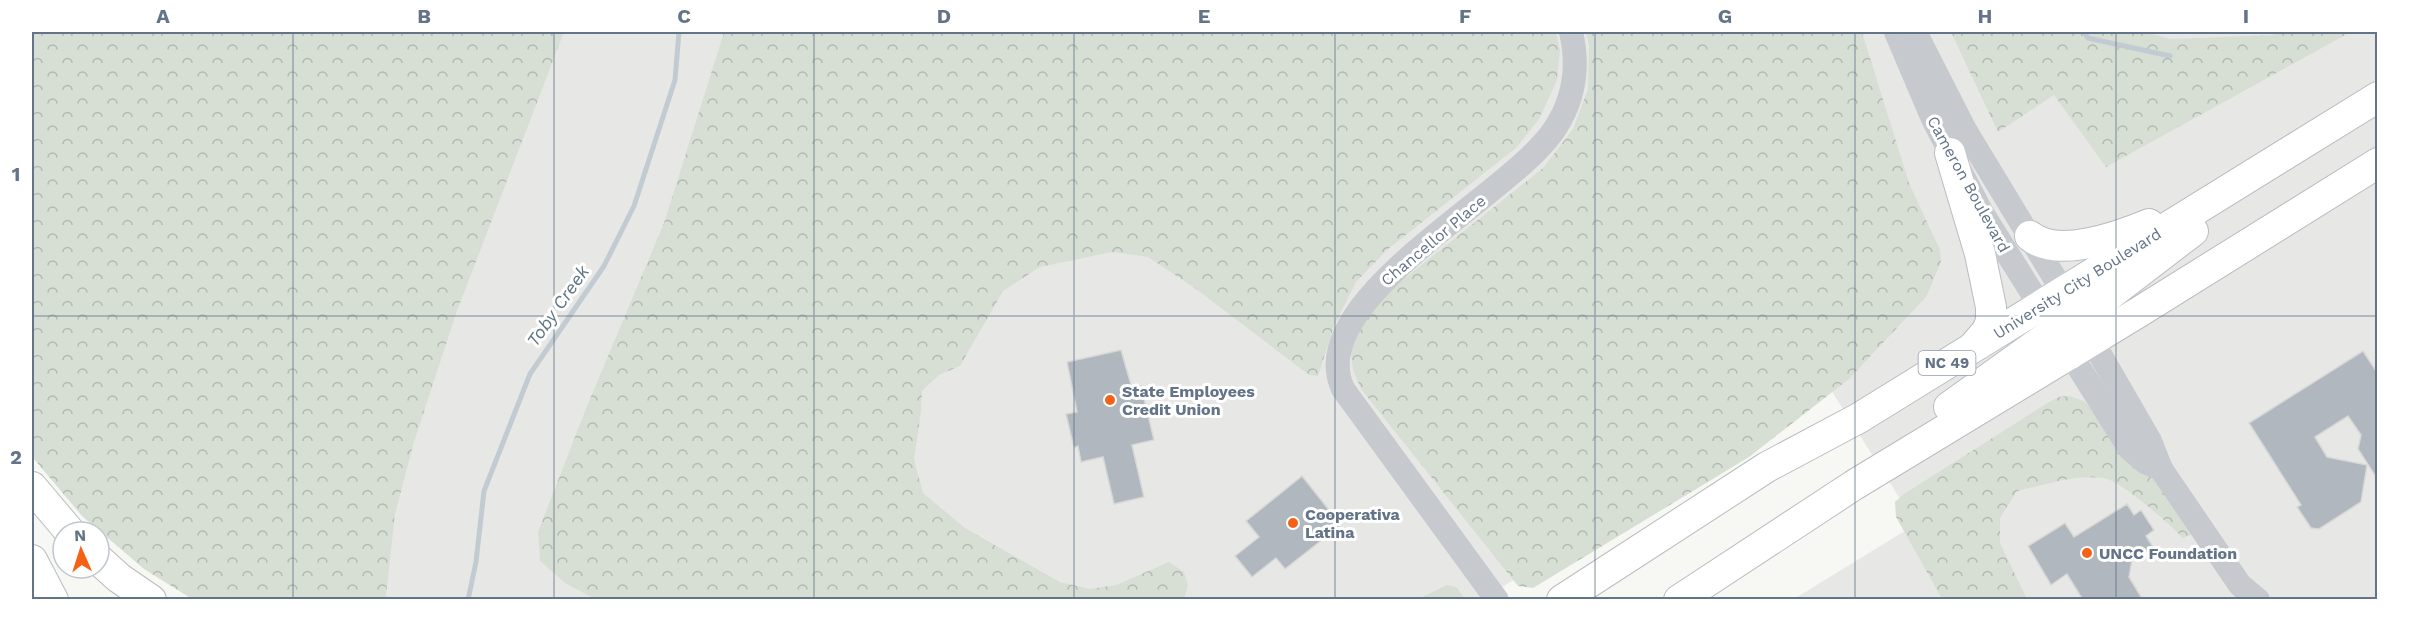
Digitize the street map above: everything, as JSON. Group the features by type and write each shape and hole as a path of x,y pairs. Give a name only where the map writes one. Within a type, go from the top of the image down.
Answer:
{"main road":[{"name":"University City Boulevard","path":"1562,600 1767,467 1859,418 2378,97"},
{"path":"2074,336 2319,134"},
{"name":"NC 49","path":"1950,153 1986,277 1991,307 1991,321 1987,331 1973,347"},
{"path":"1678,600 1854,485 1893,447 2074,336 2378,163"},
{"path":"2030,236 2039,242 2051,245 2097,241 2138,228 2223,192"},
{"path":"2051,298 2066,301 2061,325 2074,336"},
{"path":"32,487 60,520"},
{"path":"32,560 53,600"},
{"path":"111,571 151,600"}],"street":[{"name":"Chancellor Place","path":"1497,600 1347,396 1337,375 1338,356 1348,329 1378,286 1410,256 1518,168 1548,140 1565,111 1574,85 1575,60 1570,32"},
{"name":"Cameron Boulevard","path":"1896,32 1912,74 1982,213 2051,298"},
{"name":"Cameron Boulevard","path":"1915,32 1965,130 2030,236 2051,298"},
{"path":"2074,336 2150,441 2161,469 2240,585 2258,600"}],"shaded area":[{"path":"32,32 2377,32 2377,599 1794,599 1916,524 1831,390 1483,599 317,599"}],"green space":[{"path":"32,32 564,32 457,311 414,442 395,514 386,595 388,599 192,599 144,569 111,541 111,520 87,520 82,516 32,454"},
{"path":"724,32 1556,32 1560,50 1557,80 1539,119 1516,148 1388,249 1356,282 1334,326 1318,376 1309,375 1196,289 1148,257 1112,252 1040,267 1003,291 960,366 939,375 922,391 914,459 923,493 965,528 1060,582 1090,589 1116,585 1169,562 1184,572 1188,585 1184,599 595,599 565,583 540,561 538,532 587,406 664,223"},
{"path":"1586,32 1862,32 1909,183 1940,250 1941,262 1926,297 1849,379 1749,457 1533,588 1518,586 1361,389 1353,370 1350,347 1361,321 1400,282 1543,168 1573,129 1588,89 1589,46"},
{"path":"1951,32 2144,32 2171,39 2272,35 2280,32 2351,32 2106,167 2054,95 1998,132"},
{"path":"2069,396 2084,401 2099,416 2137,469 2155,480 2194,534 2183,538 2133,494 2103,478 2070,479 2017,491 2000,518 2000,543 2027,599 1942,599 1896,517 1895,502 1904,494 2049,402 2059,397"},
{"path":"1447,585 1456,587 1465,599 1418,599"}],"building":[{"name":"State Employees Credit Union","path":"1121,350 1132,388 1141,386 1154,440 1132,445 1144,497 1114,504 1103,457 1081,462 1078,446 1074,448 1066,414 1077,412 1067,362"},
{"path":"2363,351 2378,374 2378,480 2358,449 2361,435 2348,416 2315,437 2327,457 2367,465 2361,502 2319,529 2311,528 2297,507 2301,505 2249,423"},
{"name":"Cooperativa Latina","path":"1302,476 1341,525 1285,569 1276,558 1252,577 1235,556 1259,537 1246,521"},
{"name":"UNCC Foundation","path":"2127,504 2134,515 2141,510 2154,530 2146,536 2153,547 2132,560 2129,577 2143,600 2083,600 2067,574 2051,585 2028,546 2065,523 2074,537"}],"waterway":[{"name":"Toby Creek","path":"468,600 476,562 484,491 530,374 604,266 634,206 675,80 679,32"},
{"path":"2084,32 2088,38 2170,56"}],"place":[{"name":"State Employees Credit Union","path":"1110,400"},
{"name":"Cooperativa Latina","path":"1293,523"},
{"name":"UNCC Foundation","path":"2087,553"}]}
